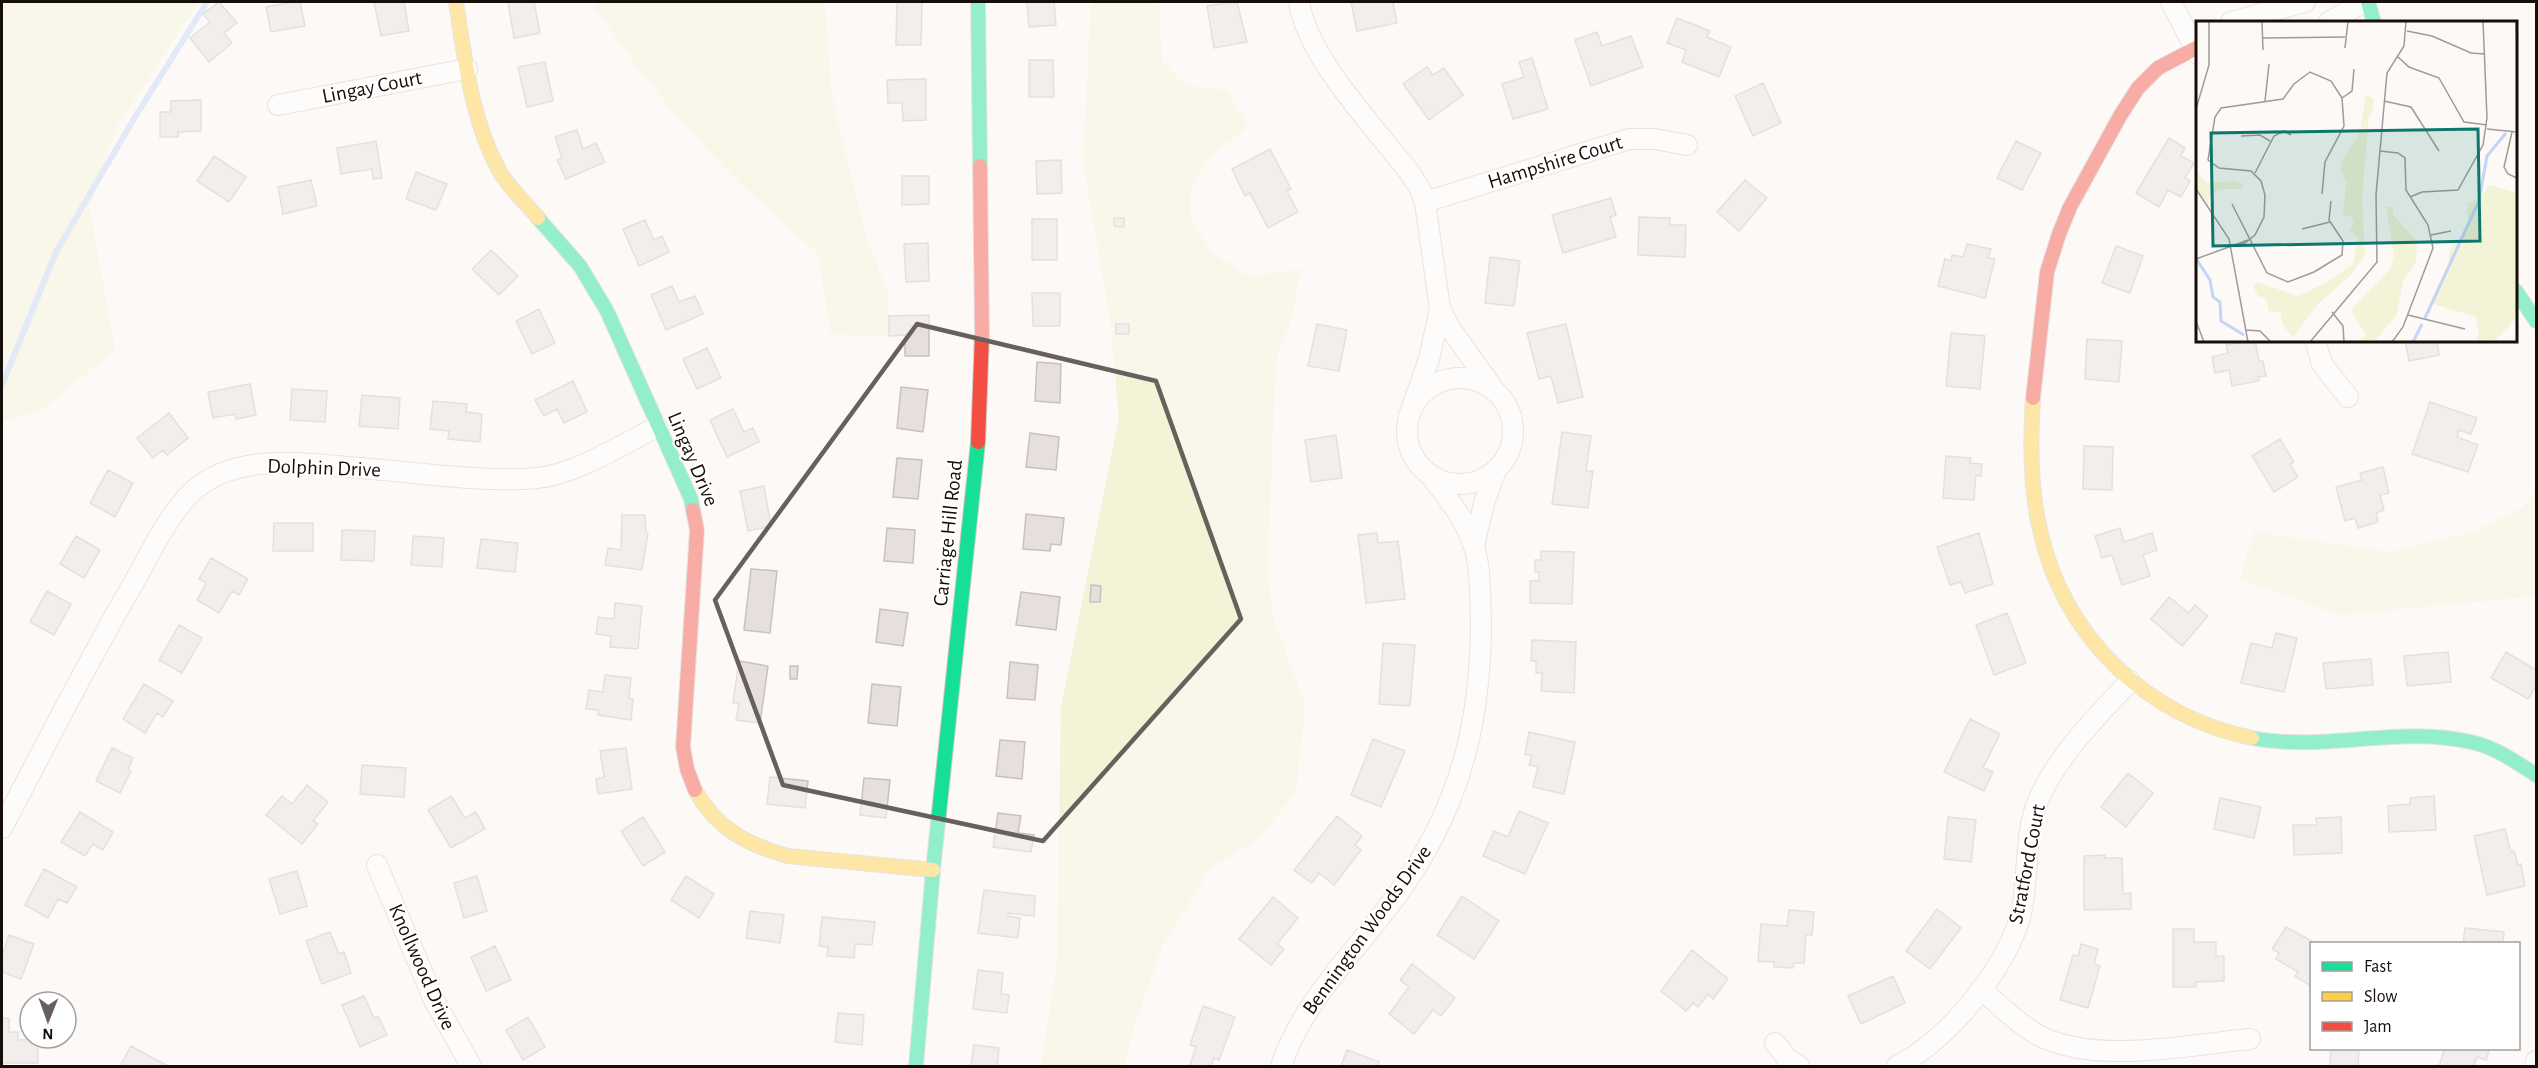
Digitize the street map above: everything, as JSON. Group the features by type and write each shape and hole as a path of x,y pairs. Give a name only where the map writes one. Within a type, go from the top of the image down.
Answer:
{"street":[{"name":"Lingay Drive","path":"456,2 467,69 481,131 491,157 501,174 580,266 607,311 691,499 697,519 682,747 687,772 699,800 715,820 728,831 768,852 788,856 933,870"},
{"name":"Carriage Hill Road","path":"916,1066 933,870 978,451 982,334 978,2"},
{"name":"Bennington Woods Drive","path":"1281,1066 1301,1022 1411,876 1433,838 1456,788 1470,740 1479,691 1481,612 1474,546 1484,503 1496,470 1510,450 1513,427 1506,405 1450,328 1440,309 1425,202 1419,187 1320,54 1307,31 1299,2"},
{"path":"2171,2 2196,48"},
{"path":"2235,21 2305,2"},
{"path":"2331,21 2366,2 2374,21"},
{"path":"2196,50 2173,58 2150,74 2118,121 2075,197 2058,234 2050,260 2037,364 2031,475 2040,537 2052,571 2072,612 2107,658 2130,681 2178,713 2209,726 2276,741 2306,742 2455,736 2494,749 2515,759 2536,775"},
{"name":"Lingay Court","path":"278,105 467,69"},
{"name":"Hampshire Court","path":"1425,202 1629,139 1656,139 1687,145"},
{"path":"2517,292 2536,321"},
{"name":"Bennington Woods Drive","path":"1440,309 1429,358 1411,410 1407,431 1409,447 1417,462 1454,504 1474,546"},
{"path":"2316,342 2322,364 2348,397"},
{"path":"1411,410 1424,392 1446,380 1466,378 1482,383 1495,391"},
{"name":"Dolphin Drive","path":"2,828 110,625 168,522 192,492 213,478 245,466 280,463 481,477 539,478 570,470 657,427"},
{"path":"1430,475 1448,483 1465,484 1483,480 1496,470"},
{"name":"Stratford Court","path":"1897,1066 1931,1044 1981,989 2002,957 2017,925 2024,896 2030,825 2044,787 2073,744 2130,681"},
{"name":"Knollwood Drive","path":"377,865 434,1000 471,1066"},
{"path":"1981,989 2029,1030 2073,1047 2116,1051 2250,1039"},
{"path":"1774,1043 1788,1059 1799,1066"},
{"path":"2535,1066 2536,1062"}],"highlighted area":[{"path":"917,324 1156,381 1241,619 1043,841 783,785 715,600"}],"green space":[{"path":"2,2 199,2 116,128 89,206 115,350 40,411 2,421"},
{"path":"594,2 825,2 831,92 867,238 888,294 890,337 831,334 818,253 725,168 669,107 618,41 594,6"},
{"path":"1091,2 1159,2 1162,61 1185,85 1227,91 1248,126 1209,159 1191,187 1190,216 1211,252 1250,277 1300,269 1292,318 1276,360 1267,572 1273,617 1305,704 1296,792 1258,838 1210,869 1162,947 1133,1030 1124,1066 1041,1066 1057,963 1061,708 1119,418 1111,326 1083,161"},
{"path":"2536,492 2536,596 2339,615 2240,579 2254,532 2388,552 2470,533 2522,508"}],"building":[{"path":"219,2 237,23 224,33 232,43 209,62 190,38 210,22 203,14"},
{"path":"300,2 305,26 271,32 266,7"},
{"path":"374,2 404,2 409,31 381,36"},
{"path":"508,2 534,2 540,33 514,38"},
{"path":"897,2 922,2 921,45 896,45"},
{"path":"1027,2 1054,2 1056,25 1029,27"},
{"path":"1237,2 1247,42 1214,48 1207,6"},
{"path":"1351,2 1393,2 1397,23 1357,31"},
{"path":"1677,18 1710,31 1707,37 1731,47 1719,77 1682,62 1686,50 1667,43"},
{"path":"1597,32 1602,46 1631,36 1643,67 1591,86 1575,40"},
{"path":"1532,58 1548,109 1513,119 1502,84 1524,77 1519,62"},
{"path":"1029,60 1053,60 1054,97 1029,97"},
{"path":"545,62 553,101 527,107 518,67"},
{"path":"1427,67 1433,75 1444,68 1463,95 1429,120 1403,84"},
{"path":"926,79 926,120 903,121 902,103 888,103 887,80"},
{"path":"1763,83 1781,123 1753,136 1735,96"},
{"path":"201,100 201,131 178,132 178,137 160,137 160,112 171,112 171,101"},
{"path":"577,130 583,149 596,143 605,162 566,179 557,160 562,158 555,137"},
{"path":"2169,138 2185,148 2181,156 2194,163 2185,178 2190,181 2181,197 2168,190 2159,207 2136,193"},
{"path":"376,141 382,178 373,179 372,169 341,174 337,148"},
{"path":"2016,141 2041,153 2022,190 1997,178"},
{"path":"1270,149 1291,189 1287,191 1298,212 1268,228 1250,193 1245,196 1232,169"},
{"path":"214,156 246,177 229,202 197,181"},
{"path":"1061,160 1062,193 1037,194 1036,161"},
{"path":"416,172 447,184 436,210 406,199"},
{"path":"902,176 929,176 929,204 902,205"},
{"path":"311,180 317,206 283,214 278,187"},
{"path":"1745,180 1767,198 1739,231 1717,212"},
{"path":"1611,198 1616,215 1610,217 1616,237 1563,253 1552,215"},
{"path":"1639,217 1670,218 1670,225 1686,225 1685,257 1638,255"},
{"path":"1114,218 1124,218 1124,227 1114,226"},
{"path":"1032,219 1057,219 1057,260 1032,260"},
{"path":"645,220 654,240 662,236 669,252 639,266 623,229"},
{"path":"928,243 929,281 906,282 904,244"},
{"path":"1967,244 1991,249 1988,258 1995,259 1985,298 1938,286 1945,259 1951,261 1952,255 1963,257"},
{"path":"2116,246 2143,256 2130,293 2102,283"},
{"path":"491,250 518,276 499,295 472,269"},
{"path":"1490,257 1520,261 1514,306 1485,303"},
{"path":"672,286 679,302 695,296 703,314 666,330 651,295"},
{"path":"1032,293 1060,293 1060,326 1033,326"},
{"path":"539,309 555,343 532,354 516,321"},
{"path":"929,315 929,356 905,356 905,335 889,336 889,316"},
{"path":"1116,324 1129,324 1129,334 1116,334"},
{"path":"1317,324 1347,330 1339,371 1308,366"},
{"path":"1566,324 1583,397 1558,403 1551,376 1539,379 1527,333"},
{"path":"1951,333 1985,336 1980,389 1946,386"},
{"path":"2087,339 2122,341 2119,382 2085,379"},
{"path":"2255,342 2259,361 2263,361 2266,376 2258,377 2259,381 2232,386 2229,370 2215,373 2212,357 2228,353 2226,345"},
{"path":"2405,342 2437,342 2439,355 2409,361"},
{"path":"707,348 721,378 697,389 683,359"},
{"path":"1037,362 1061,364 1060,403 1035,401"},
{"path":"573,381 587,412 564,423 557,409 544,416 535,400"},
{"path":"250,384 256,415 236,419 235,414 213,418 208,392"},
{"path":"901,387 928,390 923,432 897,428"},
{"path":"292,389 327,391 325,422 290,420"},
{"path":"362,395 400,398 398,429 359,426"},
{"path":"433,401 467,404 466,412 482,414 480,442 448,439 449,431 430,429"},
{"path":"2430,402 2477,418 2471,434 2459,430 2457,437 2478,445 2468,472 2412,454"},
{"path":"733,409 744,432 753,428 759,442 727,457 710,420"},
{"path":"169,413 188,438 167,455 163,450 153,458 137,438"},
{"path":"1562,432 1591,436 1586,471 1593,471 1588,508 1552,504"},
{"path":"1030,433 1059,437 1056,470 1026,467"},
{"path":"1336,435 1342,478 1311,482 1305,440"},
{"path":"2280,439 2294,462 2290,464 2298,477 2274,492 2252,456"},
{"path":"2084,446 2113,447 2112,490 2083,489"},
{"path":"1946,456 1971,458 1970,463 1982,464 1981,476 1976,475 1974,500 1943,498"},
{"path":"897,458 922,460 918,499 893,497"},
{"path":"2383,467 2389,493 2380,495 2384,510 2376,513 2378,522 2358,528 2355,518 2345,521 2336,487 2362,480 2360,473"},
{"path":"108,470 133,483 115,517 90,503"},
{"path":"764,486 771,526 748,531 740,491"},
{"path":"1026,514 1064,518 1061,545 1051,544 1050,551 1023,549"},
{"path":"622,515 645,515 646,532 648,533 642,570 605,565 608,548 621,550"},
{"path":"274,523 313,523 313,551 273,551"},
{"path":"887,528 915,530 913,563 884,561"},
{"path":"2120,528 2124,542 2152,533 2157,550 2143,555 2150,576 2122,585 2112,555 2102,558 2095,536"},
{"path":"342,530 375,531 374,561 341,560"},
{"path":"1377,533 1378,543 1398,541 1405,599 1366,603 1358,535"},
{"path":"1979,533 1993,584 1965,593 1961,582 1950,585 1937,547"},
{"path":"76,536 100,550 84,578 60,564"},
{"path":"413,536 444,538 442,567 411,565"},
{"path":"481,539 518,543 515,572 477,568"},
{"path":"1541,551 1574,552 1572,604 1530,603 1530,581 1539,581 1539,572 1535,572 1535,560 1541,560"},
{"path":"211,558 248,579 239,595 232,591 219,613 197,600 206,583 199,579"},
{"path":"751,569 777,571 770,633 744,630"},
{"path":"1091,585 1101,586 1100,602 1090,602"},
{"path":"47,591 71,604 54,635 30,622"},
{"path":"1021,592 1060,597 1056,630 1016,625"},
{"path":"2169,597 2189,613 2195,605 2208,616 2182,646 2151,619"},
{"path":"615,603 642,606 638,649 610,647 611,636 596,634 598,617 614,619"},
{"path":"880,609 908,613 903,646 876,642"},
{"path":"2007,613 2026,663 1994,675 1976,625"},
{"path":"179,625 202,638 182,673 159,660"},
{"path":"2276,633 2297,638 2284,692 2241,683 2251,643 2272,648"},
{"path":"1532,640 1576,642 1574,693 1541,691 1542,673 1536,673 1536,661 1531,661"},
{"path":"1383,643 1415,645 1410,706 1379,704"},
{"path":"2448,652 2451,682 2407,686 2404,656"},
{"path":"2506,652 2536,670 2536,686 2528,699 2491,678"},
{"path":"2371,659 2373,685 2326,689 2323,663"},
{"path":"739,661 768,666 760,723 736,720 739,704 733,703"},
{"path":"1010,662 1038,665 1035,700 1007,698"},
{"path":"790,666 798,666 797,679 790,679"},
{"path":"605,675 631,678 629,698 633,699 631,720 598,715 598,710 586,709 589,690 603,692"},
{"path":"144,684 173,701 163,717 157,713 145,733 123,719"},
{"path":"872,684 901,687 897,726 868,723"},
{"path":"1970,719 2000,734 1983,768 1993,772 1984,791 1944,772"},
{"path":"1529,732 1575,742 1564,794 1533,787 1538,767 1529,765 1532,756 1525,754"},
{"path":"1373,739 1405,751 1381,807 1351,795"},
{"path":"1000,740 1025,742 1022,779 996,776"},
{"path":"112,748 133,758 128,769 131,771 120,793 96,781"},
{"path":"626,748 632,789 598,794 596,779 604,777 600,751"},
{"path":"362,765 406,768 404,797 360,794"},
{"path":"2128,773 2153,793 2126,827 2101,807"},
{"path":"770,777 808,781 805,808 767,804"},
{"path":"864,778 890,780 886,818 860,815"},
{"path":"307,785 328,802 313,821 318,824 302,844 266,815 282,796 292,804"},
{"path":"451,796 465,818 476,812 485,829 451,848 428,810"},
{"path":"2434,796 2436,830 2389,832 2388,806 2410,804 2410,798"},
{"path":"2220,798 2261,807 2254,838 2214,829"},
{"path":"1519,811 1548,823 1525,874 1483,856 1494,831 1508,837"},
{"path":"80,812 113,832 103,850 93,844 85,856 61,842"},
{"path":"998,813 1021,816 1018,833 1034,835 1031,852 993,847"},
{"path":"1337,816 1362,836 1355,845 1361,850 1334,885 1319,873 1312,883 1294,870"},
{"path":"643,817 665,852 643,866 621,831"},
{"path":"1948,817 1976,820 1971,862 1944,859"},
{"path":"2341,817 2342,853 2294,855 2293,825 2317,825 2316,818"},
{"path":"2505,829 2511,852 2514,851 2518,865 2521,864 2525,886 2487,895 2474,836"},
{"path":"2105,855 2105,858 2122,858 2123,894 2131,893 2131,909 2084,910 2084,856"},
{"path":"44,869 77,887 67,903 58,899 48,918 25,905"},
{"path":"297,871 307,906 280,914 269,879"},
{"path":"477,876 487,911 464,918 454,883"},
{"path":"686,876 714,894 699,918 671,900"},
{"path":"984,890 1035,896 1034,916 1008,913 1008,916 1020,918 1018,938 978,933"},
{"path":"1462,896 1499,921 1474,959 1437,935"},
{"path":"1273,897 1298,918 1277,944 1284,949 1271,965 1239,939"},
{"path":"1937,909 1961,928 1930,969 1906,951"},
{"path":"1789,910 1814,912 1812,935 1806,935 1804,963 1794,963 1793,968 1774,967 1774,962 1758,961 1761,924 1787,926"},
{"path":"750,911 784,915 780,943 746,938"},
{"path":"822,917 875,922 872,945 855,944 854,958 827,956 828,947 819,946"},
{"path":"2286,927 2313,942 2310,942 2310,985 2295,976 2298,972 2276,959 2279,953 2272,949"},
{"path":"2465,928 2504,932 2503,942 2463,942"},
{"path":"2173,929 2194,929 2194,942 2216,942 2216,956 2224,956 2224,981 2196,982 2196,987 2173,987"},
{"path":"330,932 339,954 344,952 351,973 322,984 306,941"},
{"path":"9,935 34,944 21,979 2,972 2,956"},
{"path":"2081,944 2098,949 2094,964 2100,966 2088,1008 2060,1000 2073,955 2078,956"},
{"path":"495,946 511,980 486,991 471,957"},
{"path":"1692,950 1728,979 1713,999 1708,994 1698,1007 1693,1003 1686,1011 1661,991"},
{"path":"1412,964 1455,998 1441,1016 1433,1010 1414,1034 1389,1014 1409,987 1400,980"},
{"path":"978,970 1003,973 1001,994 1009,995 1007,1013 973,1009"},
{"path":"1893,976 1905,1003 1861,1024 1848,996"},
{"path":"364,996 374,1018 378,1016 387,1035 360,1047 342,1005"},
{"path":"1203,1006 1235,1017 1219,1060 1214,1058 1211,1066 1195,1066 1190,1065 1196,1047 1190,1045"},
{"path":"838,1013 864,1015 862,1045 835,1042"},
{"path":"528,1017 545,1047 523,1060 506,1030"},
{"path":"2,1018 9,1018 9,1032 18,1032 18,1050 38,1050 38,1063 2,1063"},
{"path":"974,1045 999,1048 997,1066 971,1066"},
{"path":"131,1046 168,1066 120,1066"},
{"path":"1347,1050 1379,1062 1378,1066 1341,1066"},
{"path":"2331,1050 2359,1050 2358,1066 2330,1066"},
{"path":"2444,1050 2489,1050 2486,1060 2477,1057 2474,1066 2439,1066"}],"waterway":[{"path":"2,385 56,252 132,122 207,2"}],"traffic: fast":[{"path":"978,2 980,166"},
{"path":"2368,2 2374,21"},
{"path":"538,218 580,266 607,311 691,499 693,510"},
{"path":"2517,292 2536,321"},
{"path":"916,1066 933,870 978,442"},
{"path":"2252,738 2307,742 2417,736 2444,738 2488,747 2536,775"}],"traffic: slow":[{"path":"456,2 470,89 482,132 500,172 538,218"},
{"path":"2033,398 2031,431 2034,497 2040,530 2052,569 2068,605 2090,637 2115,666 2145,691 2178,711 2213,727 2252,738"},
{"path":"695,790 703,803 723,825 746,840 773,852 788,856 933,870"}],"traffic: jam":[{"path":"2033,398 2047,272 2070,207 2138,88 2158,68 2196,48"},
{"path":"978,442 982,334 980,166"},
{"path":"693,510 697,530 683,747 687,769 695,790"}]}
